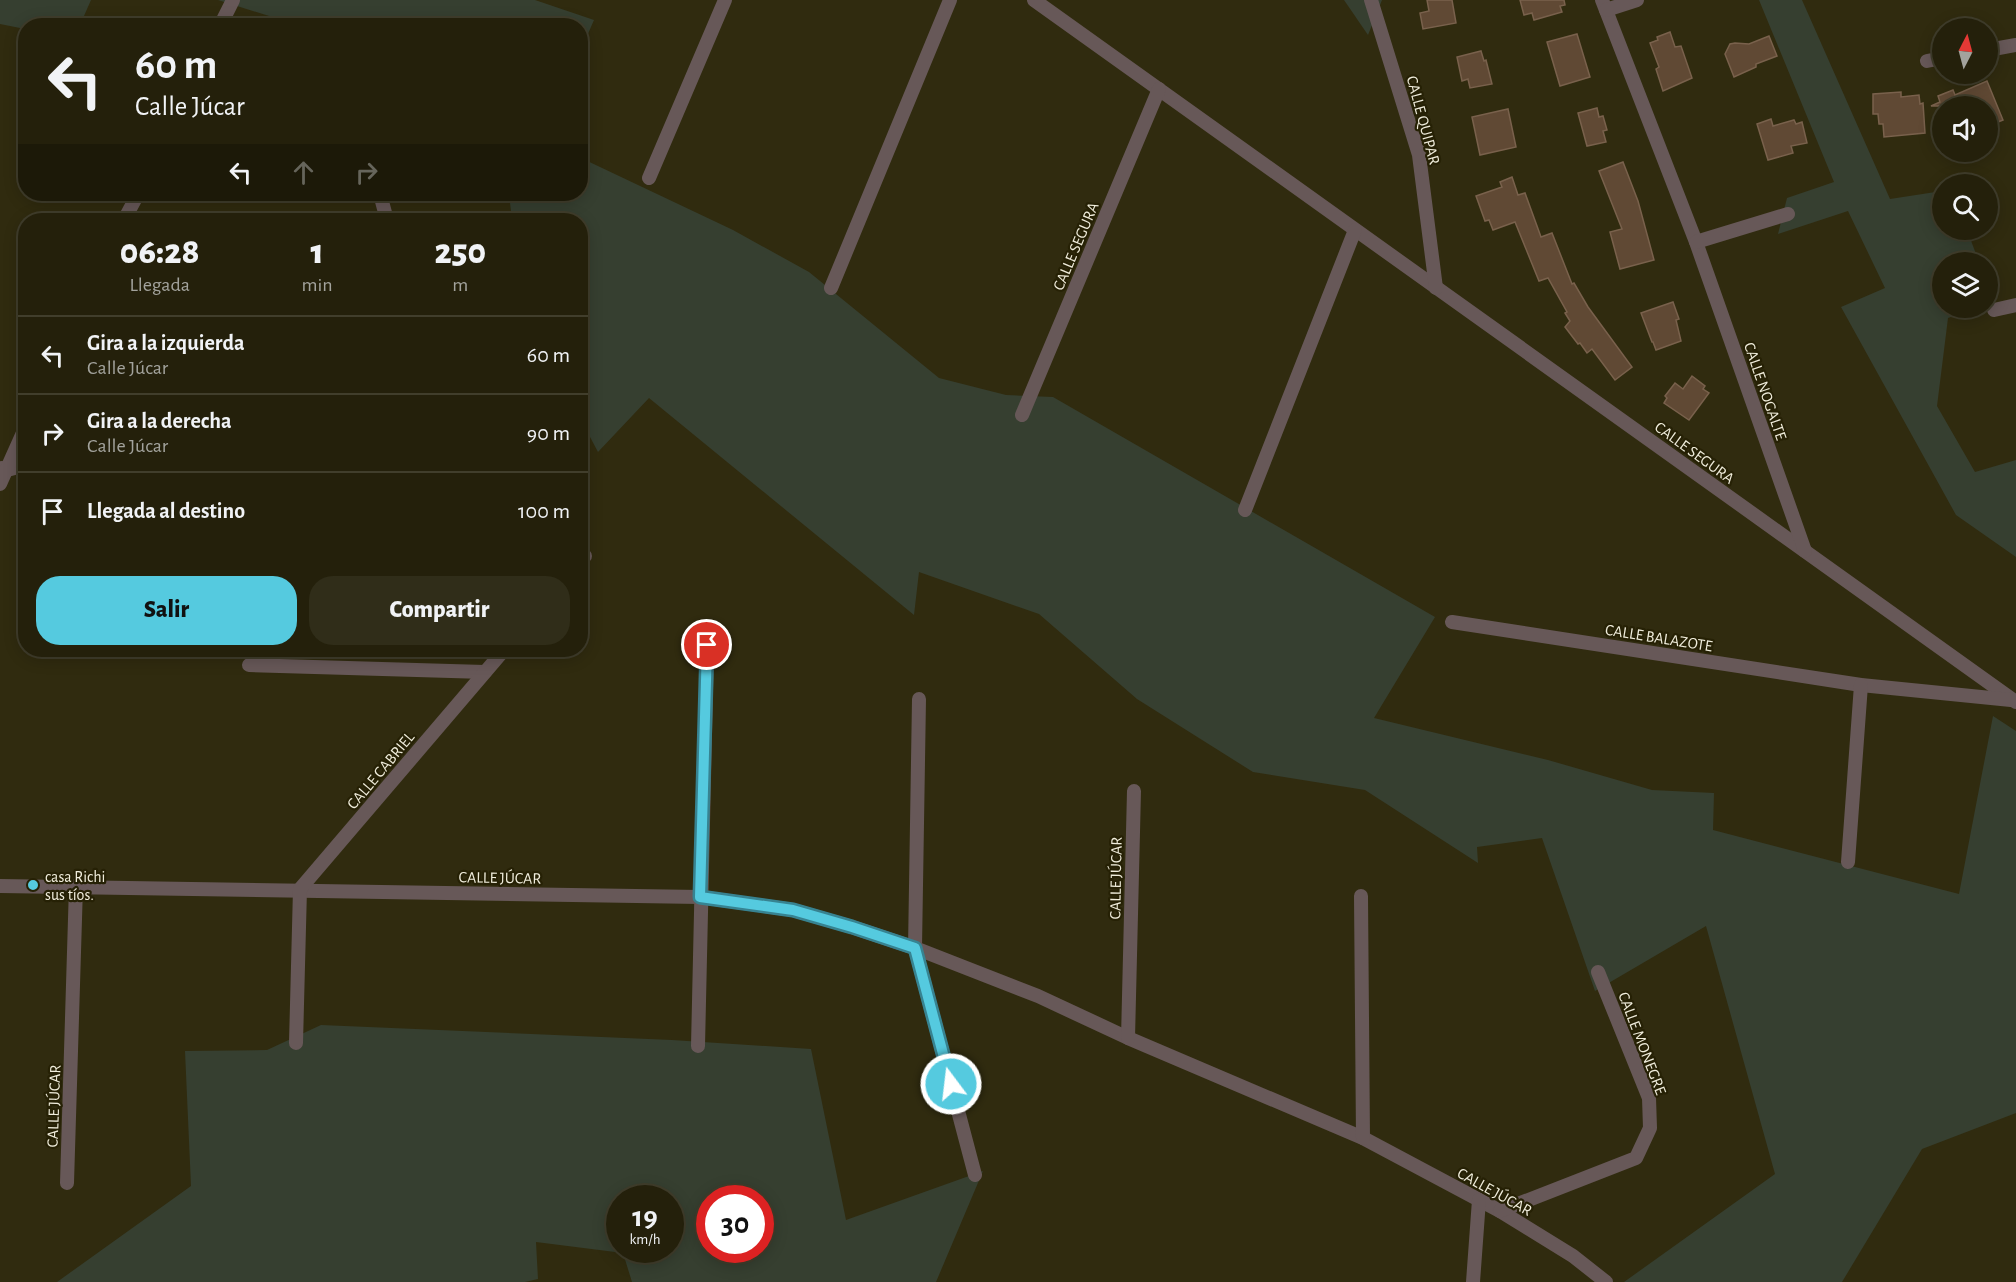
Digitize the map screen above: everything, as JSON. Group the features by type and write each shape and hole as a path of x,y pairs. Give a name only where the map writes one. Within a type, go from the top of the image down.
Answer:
{"street":[{"path":"224,18 233,0"},
{"path":"649,178 725,0"},
{"path":"831,288 950,0"},
{"name":"CALLE SEGURA","path":"1034,0 2015,701"},
{"name":"CALLE QUIPAR","path":"1371,0 1419,155 1437,288"},
{"name":"CALLE NOGALTE","path":"1637,0 1604,5 1696,242 1805,551"},
{"path":"1998,48 2016,45"},
{"path":"1927,61 1932,60"},
{"name":"CALLE SEGURA","path":"1022,415 1159,89"},
{"path":"1696,242 1788,214"},
{"path":"1245,510 1355,230"},
{"path":"1998,309 2016,306"},
{"path":"0,484 3,468 18,441"},
{"path":"3,468 18,466"},
{"name":"CALLE BALAZOTE","path":"1452,622 1861,685 2015,701"},
{"path":"698,1046 707,645"},
{"name":"CALLE CABRIEL","path":"300,890 498,657"},
{"path":"249,665 485,672"},
{"path":"1848,862 1861,685"},
{"path":"919,699 915,948 975,1175"},
{"name":"CALLE JÚCAR","path":"1128,1038 1134,791"},
{"name":"CALLE JÚCAR","path":"0,886 700,897 793,910 915,948 1038,996 1128,1038 1363,1138 1500,1211 1573,1256 1606,1282"},
{"name":"CALLE JÚCAR","path":"67,1183 76,886"},
{"path":"296,1043 300,890"},
{"path":"1361,896 1363,1138"},
{"name":"CALLE MONEGRE","path":"1500,1211 1636,1158 1650,1128 1649,1098 1598,972"},
{"path":"1473,1282 1479,1200"}],"green space":[{"path":"0,0 91,0 83,18 18,18 18,28 0,24"},
{"path":"218,0 535,0 594,20 588,34 588,18 276,18"},
{"path":"1344,0 1382,0 1368,35"},
{"path":"1759,0 1802,0 1890,199 1932,193 1932,240 1971,240 1975,252 1932,252 1932,318 1948,318 1937,406 1975,472 2016,460 2016,557 1956,515 1841,307 1885,288 1848,211 1778,234 1787,198 1834,182"},
{"path":"588,161 733,230 809,272 939,378 1006,395 1053,397 1435,617 1374,718 1548,760 1652,790 1714,793 1713,830 1959,894 1993,716 2016,731 2016,1113 1922,1149 1842,1282 1624,1282 1775,1174 1706,926 1595,991 1542,838 1477,847 1478,863 1365,790 1253,772 1137,699 1039,614 919,572 914,615 649,398 598,452 588,433 588,213 511,213 510,201 588,201"},
{"path":"321,1025 672,1040 811,1049 846,1220 983,1171 936,1282 632,1282 626,1263 684,1263 684,1185 606,1185 606,1251 536,1242 538,1279 525,1282 57,1282 191,1186 185,1051 267,1050"}],"building":[{"path":"1427,0 1452,0 1456,23 1423,29 1420,13 1429,11"},
{"path":"1520,0 1564,0 1565,5 1560,6 1562,12 1534,20 1532,13 1524,15"},
{"path":"1670,32 1675,47 1681,46 1692,78 1663,91 1656,69 1659,67 1650,43 1658,40 1657,37"},
{"path":"1577,34 1590,77 1560,86 1547,42"},
{"path":"1769,36 1777,56 1756,64 1756,67 1734,77 1725,54 1730,44 1749,44"},
{"path":"1481,51 1484,61 1486,60 1492,84 1470,88 1468,79 1462,81 1457,57"},
{"path":"1980,84 1988,84 1993,96 1938,96 1953,90 1955,95"},
{"path":"1901,92 1901,97 1919,95 1920,104 1923,103 1925,133 1884,137 1883,124 1879,124 1878,114 1873,114 1873,94"},
{"path":"1597,108 1599,117 1603,116 1607,130 1603,131 1606,142 1587,146 1578,113"},
{"path":"1998,108 2003,120 1998,122"},
{"path":"1508,109 1516,147 1480,155 1472,117"},
{"path":"1771,119 1773,126 1794,120 1796,124 1802,122 1807,143 1791,146 1793,153 1768,160 1757,124"},
{"path":"1623,162 1638,201 1654,260 1620,269 1610,232 1622,229 1599,171"},
{"path":"1512,177 1518,195 1525,193 1541,237 1552,233 1572,284 1574,283 1588,307 1632,367 1615,380 1592,349 1587,353 1565,327 1570,321 1565,313 1567,312 1548,278 1539,281 1515,222 1493,230 1489,220 1485,221 1476,196 1502,187 1500,182"},
{"path":"1673,302 1679,319 1676,320 1681,341 1656,350 1641,313"},
{"path":"1692,376 1705,386 1703,389 1709,393 1689,420 1664,403 1667,398 1665,396 1675,383 1683,389"}],"place":[{"name":"casa Richi sus tíos.","path":"33,885"}],"route":[{"path":"707,645 700,897 793,910 915,948 951,1084"}]}
